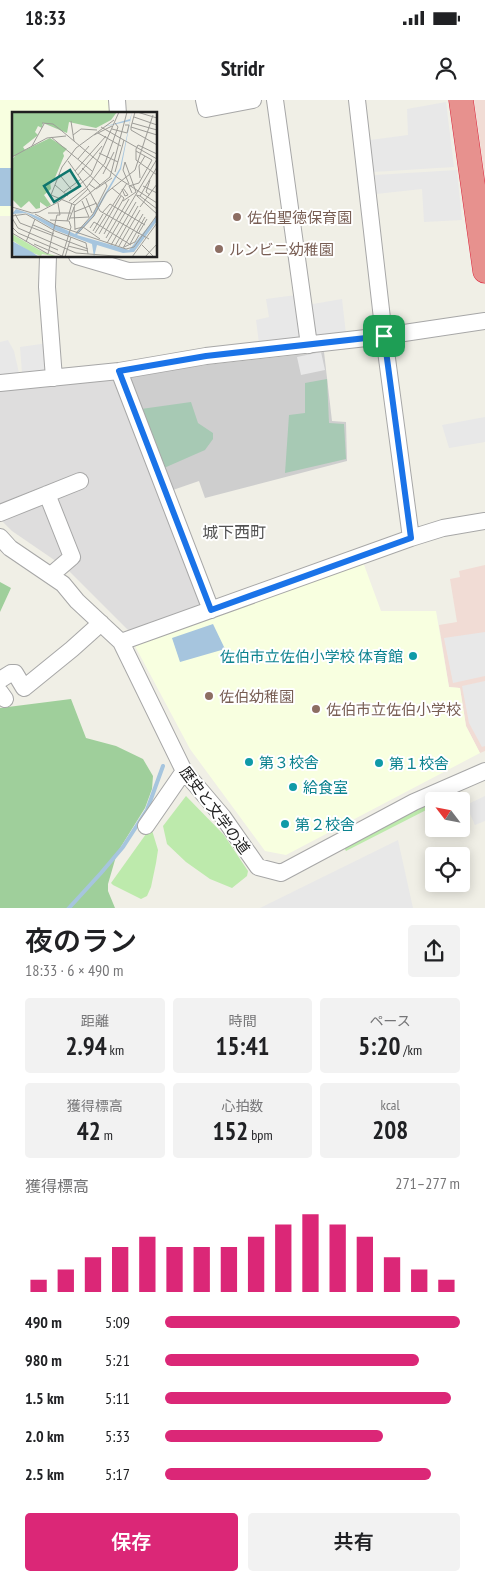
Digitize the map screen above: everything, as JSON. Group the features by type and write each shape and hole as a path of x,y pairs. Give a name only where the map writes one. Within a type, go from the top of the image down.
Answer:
{"highway":[{"path":"462,100 485,271"}],"street":[{"path":"204,100 206,109 254,100"},
{"path":"275,100 309,345"},
{"path":"357,100 384,336 411,538"},
{"path":"48,258 47,287 54,378"},
{"path":"96,259 128,271 164,270"},
{"path":"0,384 119,371 206,356 384,336 485,321"},
{"path":"119,371 211,610"},
{"path":"0,513 80,481"},
{"path":"47,494 72,557 51,576"},
{"path":"121,642 411,538 443,528 485,521"},
{"name":"歴史と文学の道","path":"0,538 10,548 63,584 77,601 121,642 184,771 223,817 258,867 281,873 414,802 485,771"},
{"path":"0,680 11,673 15,673 24,688 101,623"},
{"path":"146,826 184,771"}],"shaded area":[{"path":"0,100 111,100 112,112 12,112 12,216 0,216"},
{"path":"474,100 485,100 485,177"},
{"path":"446,102 454,167 373,172 370,140 408,135 407,109"},
{"path":"457,170 462,220 424,222 422,189 376,194 375,175"},
{"path":"296,295 301,338 259,344 256,320 269,317 266,299"},
{"path":"342,299 346,334 311,340 307,305"},
{"path":"8,340 14,351 19,373 0,376 0,342"},
{"path":"48,343 50,370 22,373 20,347"},
{"path":"321,352 325,370 301,375 297,357"},
{"path":"324,352 332,421 346,422 347,461 205,498 199,481 170,491 124,374"},
{"path":"116,374 205,604 129,631 66,568 12,531 0,519 0,387"},
{"path":"327,379 329,423 344,424 346,459 285,473 289,415 305,413 305,383"},
{"path":"191,402 198,423 213,433 213,439 205,450 164,468 141,409"},
{"path":"485,417 485,442 449,448 442,425"},
{"name":"佐伯市立佐伯小学校","path":"363,562 381,611 436,611 449,687 460,688 466,726 480,753 286,855 265,851 190,749 135,646 140,640"},
{"path":"485,565 485,751 480,753 466,726 460,688 449,687 439,625 457,622 450,579 460,577 459,571"},
{"path":"485,632 485,676 453,683 444,638"},
{"path":"485,681 485,746 482,747 469,723 462,686"},
{"path":"485,796 485,821 475,825 470,814 470,803"},
{"path":"398,840 413,908 260,908"}],"green space":[{"path":"0,582 11,588 0,612"},
{"path":"71,699 86,738 116,746 143,759 153,776 152,789 145,808 117,853 108,884 108,891 115,908 0,908 0,708"},
{"path":"457,788 459,792 449,792"},
{"path":"186,796 224,835 248,871 247,876 232,888 210,879 186,862 167,844 163,826"},
{"path":"425,804 425,811 346,851 343,846"},
{"path":"151,827 158,850 151,887 147,896 141,899 111,883"}],"water":[{"path":"0,168 12,168 12,206 0,206"},
{"path":"213,624 225,649 180,662 172,638"}],"waterway":[{"path":"69,908 123,847 147,810 163,766"}],"place":[{"name":"佐伯聖徳保育園","path":"237,217"},
{"name":"ルンビニ幼稚園","path":"219,249"},
{"name":"佐伯市立佐伯小学校 体育館","path":"413,656"},
{"name":"佐伯幼稚園","path":"209,696"},
{"name":"佐伯市立佐伯小学校","path":"316,709"},
{"name":"第３校舎","path":"249,762"},
{"name":"第１校舎","path":"379,763"},
{"name":"給食室","path":"293,787"},
{"name":"第２校舎","path":"285,824"}],"district":[{"name":"城下西町","path":"234,532"}],"route":[{"path":"384,336 411,538 211,610 119,371 206,356 384,336"}]}
